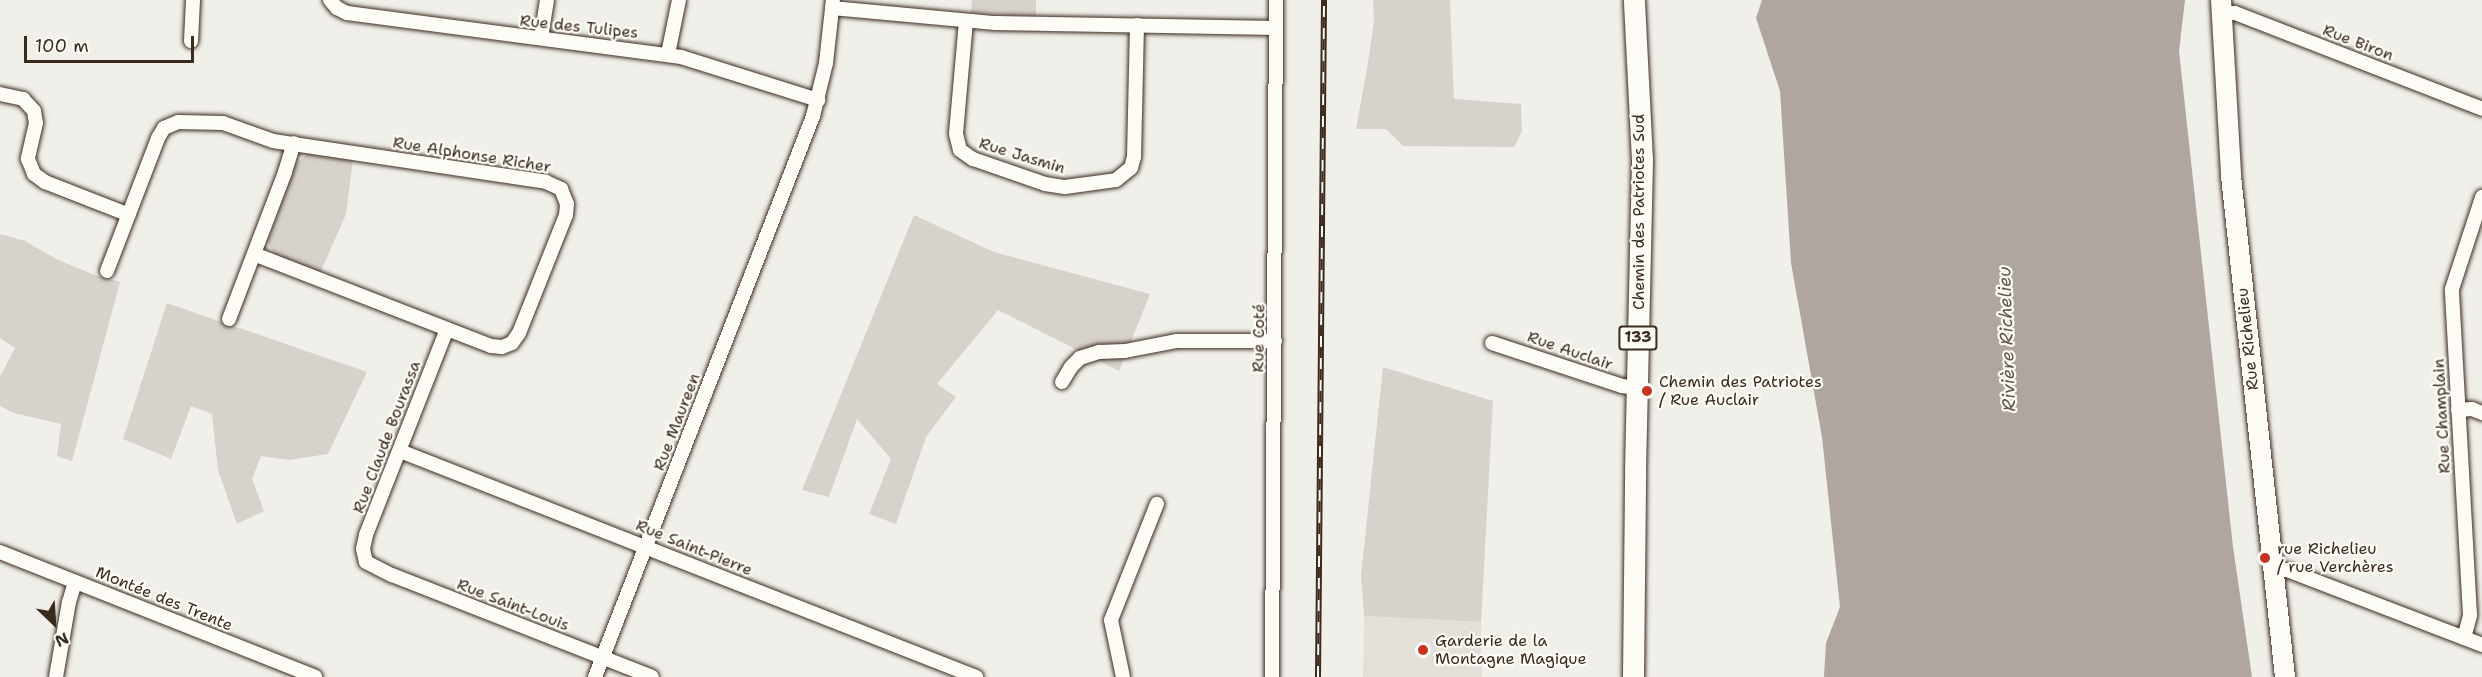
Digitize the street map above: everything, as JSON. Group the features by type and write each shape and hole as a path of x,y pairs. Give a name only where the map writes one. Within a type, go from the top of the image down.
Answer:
{"main road":[{"name":"Chemin des Patriotes Sud","path":"1633,677 1642,160 1634,0"},
{"name":"Rue Richelieu","path":"2221,7 2233,195 2284,677"}],"street":[{"path":"191,41 193,0"},
{"path":"541,38 547,0"},
{"path":"668,54 679,0"},
{"name":"Rue Coté","path":"1272,677 1276,0"},
{"name":"Rue des Tulipes","path":"332,3 348,13 668,54 693,59 818,100"},
{"path":"833,4 966,21 1276,28"},
{"name":"Rue Maureen","path":"595,677 818,100 826,63 833,4"},
{"name":"Rue Biron","path":"2221,7 2482,109"},
{"name":"Rue Jasmin","path":"966,21 956,134 960,150 973,159 1045,184 1065,187 1116,180 1131,168 1134,157 1137,25"},
{"path":"0,94 24,99 34,111 36,123 28,159 34,174 45,182 129,215"},
{"name":"Rue Alphonse Richer","path":"107,271 160,134 171,124 223,123 268,139 546,182 561,189 567,200 566,215 515,340 506,346 495,347 254,254"},
{"path":"229,319 294,143"},
{"name":"Rue Champlain","path":"2464,638 2470,615 2452,289 2480,213 2482,197"},
{"name":"Rue Claude Bourassa","path":"365,559 365,540 447,329"},
{"path":"1062,382 1080,358 1099,352 1125,351 1184,340 1275,341"},
{"name":"Rue Auclair","path":"1492,343 1622,386 1637,388"},
{"path":"2458,410 2472,409 2482,413"},
{"name":"Rue Saint-Pierre","path":"400,451 976,677"},
{"path":"1123,677 1111,620 1157,504"},
{"name":"Montée des Trente","path":"0,552 315,677"},
{"name":"Rue Saint-Louis","path":"365,559 371,566 392,575 652,677"},
{"path":"2273,571 2287,570 2482,645"},
{"path":"56,677 69,602 75,582"}],"shaded area":[{"path":"972,0 1036,0 1036,16 971,13"},
{"path":"1373,0 1450,0 1454,99 1521,104 1522,131 1514,147 1403,146 1386,129 1356,129 1374,21"},
{"path":"309,153 353,159 346,214 320,273 277,256 268,240 296,163"},
{"path":"914,215 994,252 1150,294 1119,371 998,310 937,384 956,397 926,437 896,524 869,514 891,459 857,419 829,497 802,490"},
{"path":"0,234 25,241 58,260 95,275 120,282 72,461 57,456 61,424 14,413 0,406 0,377 15,348 0,338"},
{"path":"167,303 367,372 328,454 289,460 261,456 252,479 264,511 237,524 218,470 212,414 191,406 171,459 123,439"},
{"path":"1383,367 1493,401 1481,622 1364,616 1361,576"},
{"name":"Garderie de la Montagne Magique","path":"1364,616 1481,622 1482,677 1363,677"}],"water":[{"name":"Rivière Richelieu","path":"1762,0 2185,0 2179,51 2233,547 2252,677 1824,677 1826,643 1840,607 1822,437 1791,263 1780,91 1756,18"}],"railway":[{"path":"1318,677 1324,0"}],"place":[{"name":"Chemin des Patriotes / Rue Auclair","path":"1647,391"},
{"name":"rue Richelieu / rue Verchères","path":"2265,558"},
{"name":"Garderie de la Montagne Magique","path":"1423,650"}]}
